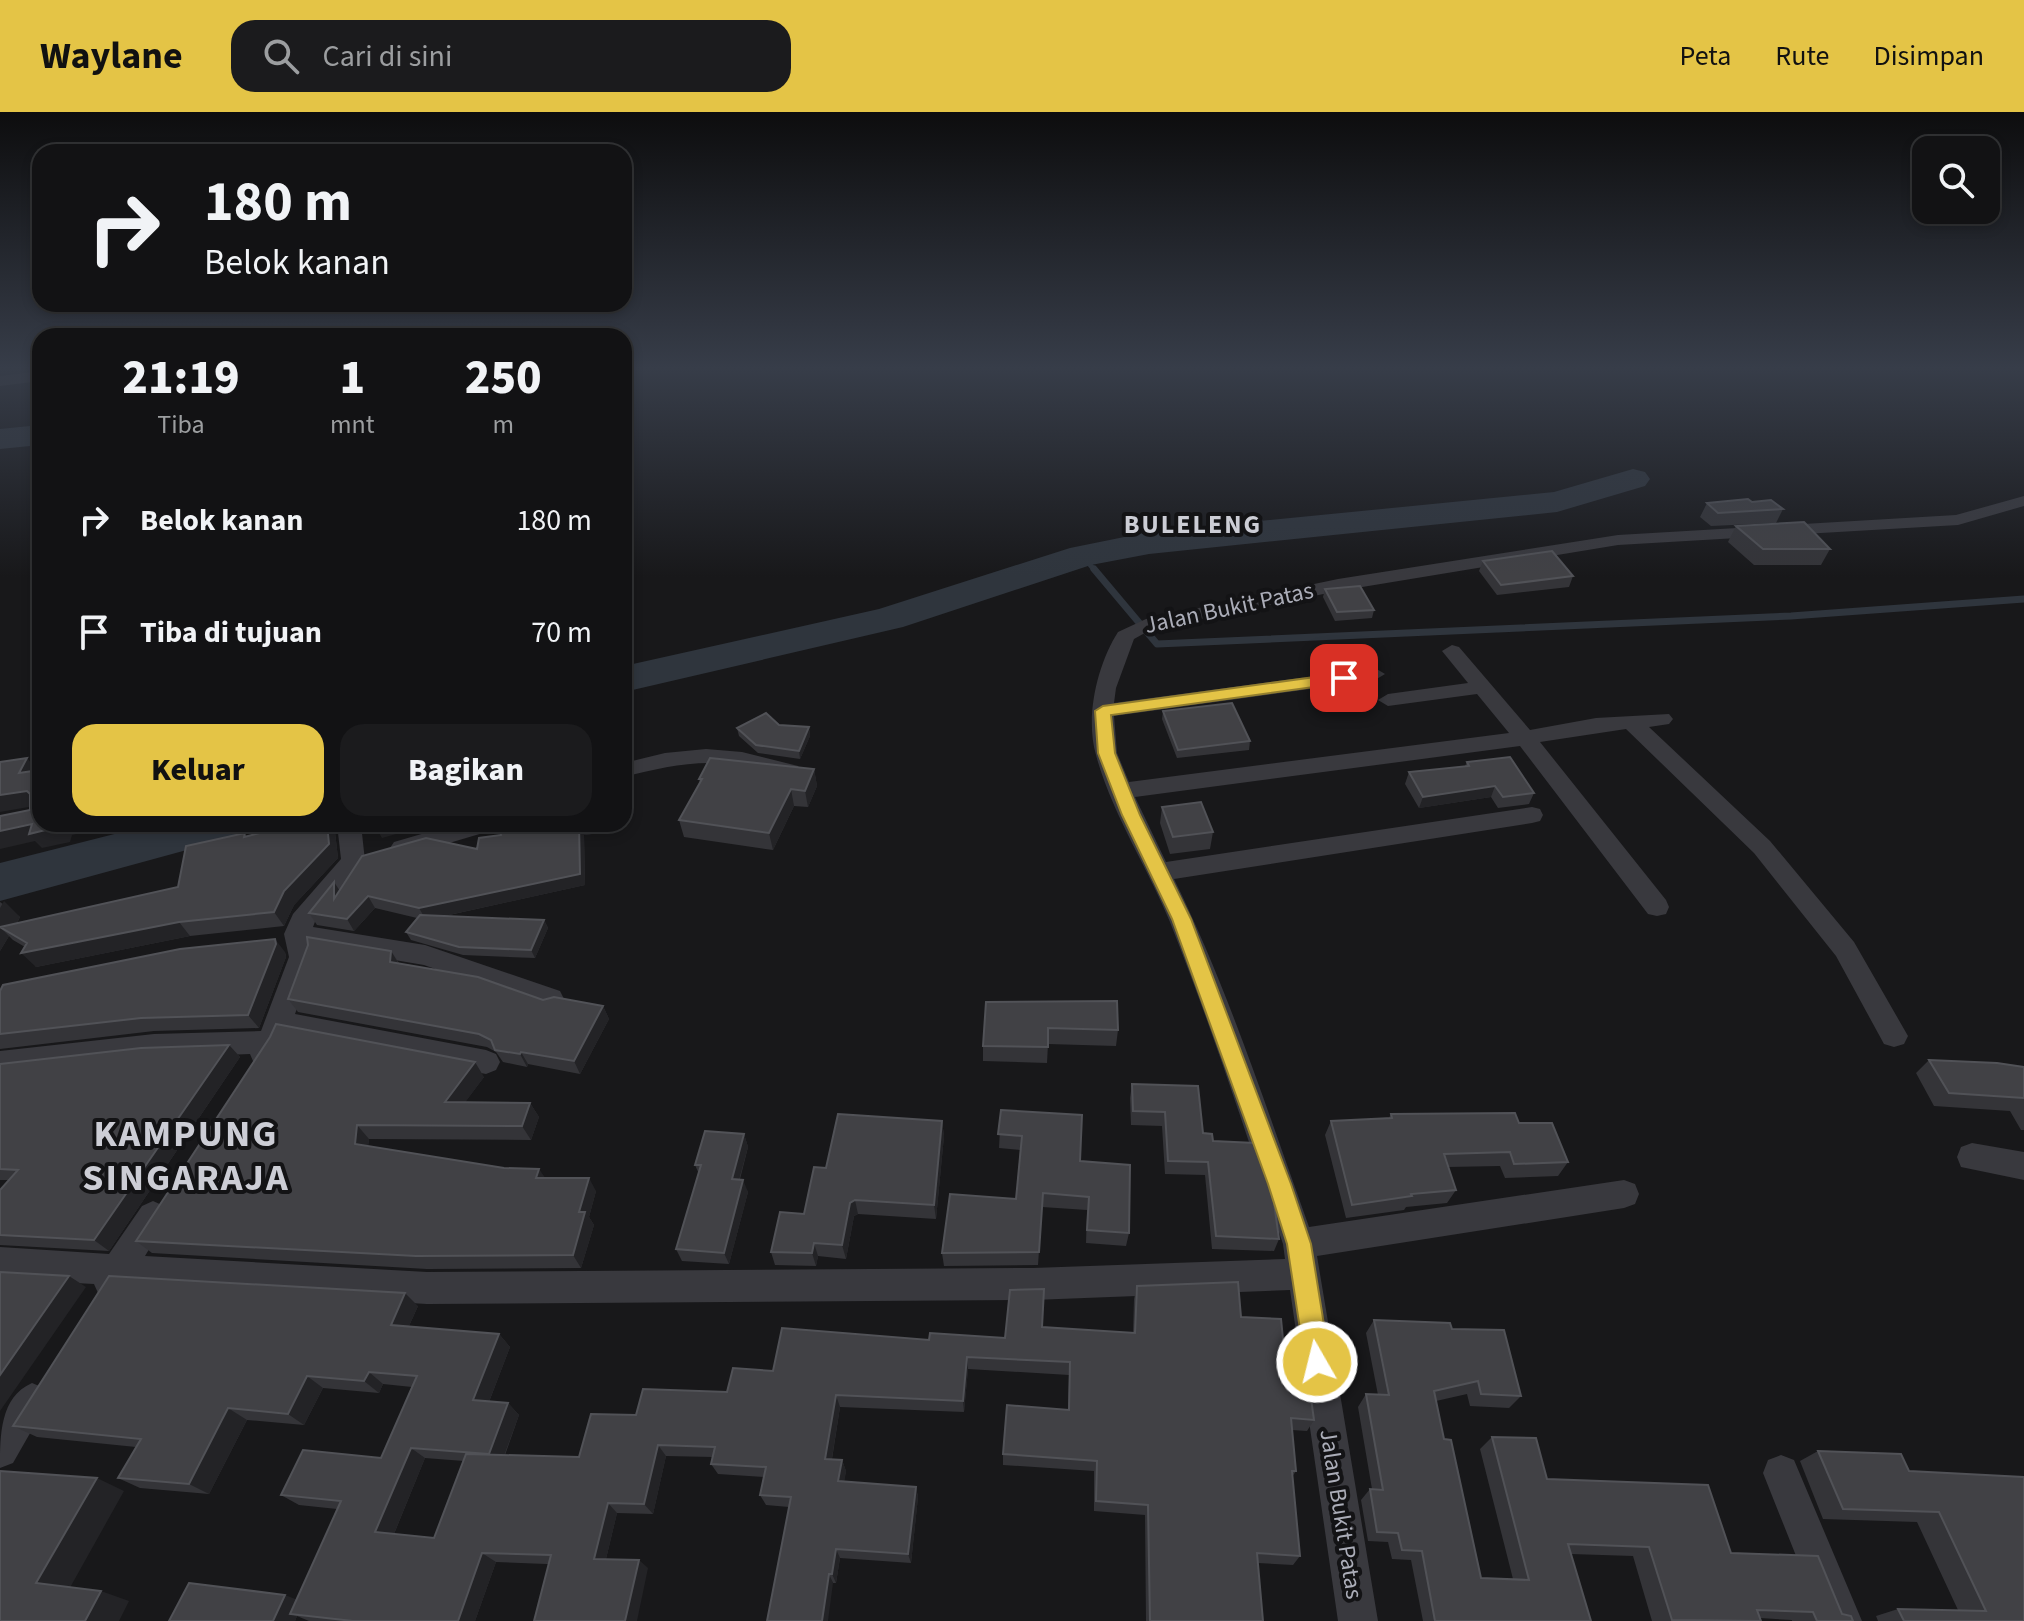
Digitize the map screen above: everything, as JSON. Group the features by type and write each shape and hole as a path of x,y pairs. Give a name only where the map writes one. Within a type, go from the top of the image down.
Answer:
{"street":[{"name":"Jalan Bukit Patas","path":"1358,1621 1302,1259 1229,1043 1161,872 1131,815 1106,753 1103,711 1116,653 1138,627 1338,585 1572,546 1649,537 1710,537 1950,521 2024,501"},
{"path":"1452,651 1525,738 1657,907"},
{"path":"1103,711 1375,674"},
{"path":"1388,700 1482,687"},
{"path":"1122,791 1662,719"},
{"path":"1631,722 1762,847 1845,949 1894,1036"},
{"path":"632,768 655,761 701,755 737,758 780,770 811,770"},
{"path":"1161,872 1532,815"},
{"path":"350,832 353,861"},
{"path":"291,938 305,914 353,861 456,832"},
{"path":"291,938 425,955 551,999"},
{"path":"251,1073 274,1032 302,957 291,938"},
{"path":"0,1063 274,1032 486,1062"},
{"path":"1972,1157 2024,1166"},
{"path":"90,1311 169,1192"},
{"path":"0,1263 427,1288 1033,1284 1302,1259 1624,1194"},
{"path":"0,1450 47,1377"},
{"path":"1781,1473 1842,1621"}],"building":[{"path":"1748,499 1752,502 1771,500 1783,509 1718,513 1707,503"},
{"path":"1804,522 1830,549 1763,549 1736,526"},
{"path":"1552,551 1573,576 1501,585 1483,561"},
{"path":"1360,586 1374,610 1337,612 1325,589"},
{"path":"1232,703 1250,741 1178,750 1163,711"},
{"path":"766,713 779,725 809,727 799,751 756,745 737,728"},
{"path":"1510,757 1534,793 1503,797 1495,786 1423,797 1409,772 1469,766 1467,762"},
{"path":"27,758 19,773 32,771 32,824 0,831 0,816 30,810 30,794 27,791 0,795 0,762"},
{"path":"710,758 814,769 805,791 791,789 769,833 679,820"},
{"path":"1201,802 1213,832 1173,837 1162,807"},
{"path":"264,832 328,832 329,844 284,891 274,912 179,922 21,953 27,943 0,927 178,887 186,846 245,833 244,837"},
{"path":"500,832 579,832 580,874 419,908 368,896 347,919 309,913 334,882 334,899 362,856 426,838 477,849 479,838 501,835"},
{"path":"420,915 544,920 531,950 459,947 406,932"},
{"path":"307,937 391,951 390,962 478,977 543,1000 554,997 603,1006 574,1061 495,1050 491,1040 479,1034 288,999 308,945"},
{"path":"275,939 276,944 248,1015 141,1018 0,1034 0,991 3,985 180,949"},
{"path":"1117,1001 1118,1030 1048,1028 1048,1047 983,1046 986,1002"},
{"path":"276,1024 475,1062 445,1102 530,1103 522,1126 357,1125 355,1144 504,1168 539,1169 536,1178 589,1178 579,1212 585,1212 573,1255 416,1256 136,1241"},
{"path":"229,1045 94,1240 0,1235 0,1190 18,1170 0,1169 0,1064 141,1048"},
{"path":"1929,1060 2024,1067 2024,1098 1949,1093"},
{"path":"1132,1084 1198,1086 1203,1133 1212,1134 1213,1141 1255,1143 1273,1195 1279,1239 1216,1236 1208,1162 1168,1161 1165,1112 1133,1111"},
{"path":"1001,1110 1082,1115 1080,1161 1130,1165 1129,1233 1087,1230 1089,1197 1043,1193 1039,1252 942,1253 950,1194 1016,1199 1022,1136 998,1134"},
{"path":"1515,1113 1519,1123 1552,1123 1568,1162 1514,1164 1510,1152 1444,1154 1456,1190 1411,1194 1352,1205 1331,1121 1392,1118 1391,1114"},
{"path":"838,1114 942,1121 934,1205 855,1200 850,1203 842,1245 814,1243 812,1253 771,1252 780,1212 804,1214 814,1167 826,1168"},
{"path":"705,1131 744,1134 732,1179 743,1180 724,1253 676,1249 701,1165 695,1165"},
{"path":"0,1272 69,1276 0,1375"},
{"path":"109,1276 405,1293 391,1325 499,1334 473,1400 508,1403 489,1454 411,1448 375,1532 434,1538 466,1454 579,1457 591,1414 636,1415 643,1389 727,1392 733,1368 773,1371 782,1328 929,1340 930,1333 1005,1338 1010,1290 1044,1289 1042,1327 1135,1333 1137,1286 1238,1282 1241,1317 1281,1319 1288,1389 1310,1391 1314,1420 1291,1418 1296,1471 1292,1471 1300,1556 1257,1553 1263,1621 1150,1621 1148,1505 1096,1501 1097,1461 1003,1454 1007,1405 1069,1410 1070,1362 967,1357 963,1401 836,1395 825,1459 842,1460 838,1481 916,1487 908,1554 836,1549 822,1621 767,1621 791,1497 760,1495 766,1467 711,1464 715,1447 658,1445 644,1504 608,1503 594,1559 639,1560 625,1621 534,1621 551,1555 482,1553 458,1621 353,1621 290,1614 341,1501 281,1495 303,1450 381,1458 417,1376 369,1372 364,1381 307,1376 288,1414 228,1408 189,1484 118,1478 141,1439 13,1426"},
{"path":"1374,1320 1450,1323 1452,1329 1504,1330 1521,1396 1481,1394 1478,1381 1434,1391 1444,1439 1451,1440 1481,1578 1529,1580 1492,1437 1536,1438 1547,1479 1708,1485 1731,1553 1818,1556 1842,1614 1851,1616 1853,1621 1817,1621 1813,1612 1757,1610 1761,1621 1672,1620 1649,1547 1568,1544 1591,1621 1435,1621 1422,1551 1402,1550 1398,1533 1377,1532 1370,1489 1383,1490 1366,1394 1389,1395"},
{"path":"1818,1451 1901,1454 1909,1471 2024,1477 2024,1621 1904,1621 1898,1609 1986,1611 1939,1512 1843,1509"},
{"path":"0,1471 97,1478 36,1583 101,1591 85,1621 0,1621"},
{"path":"189,1583 285,1595 273,1621 169,1621"}],"waterway":[{"path":"0,439 26,436"},
{"path":"632,677 889,619 1083,556 1149,543 1557,502 1633,479"},
{"path":"1083,556 1095,571"},
{"path":"1094,569 1157,644 1791,616 2024,599"},
{"path":"0,882 191,832"}],"district":[{"name":"BULELENG","path":"1193,524"},
{"name":"KAMPUNG SINGARAJA","path":"186,1156"}],"route":[{"path":"1317,1362 1299,1244 1280,1184 1181,919 1131,815 1106,753 1103,711 1344,678"}]}
